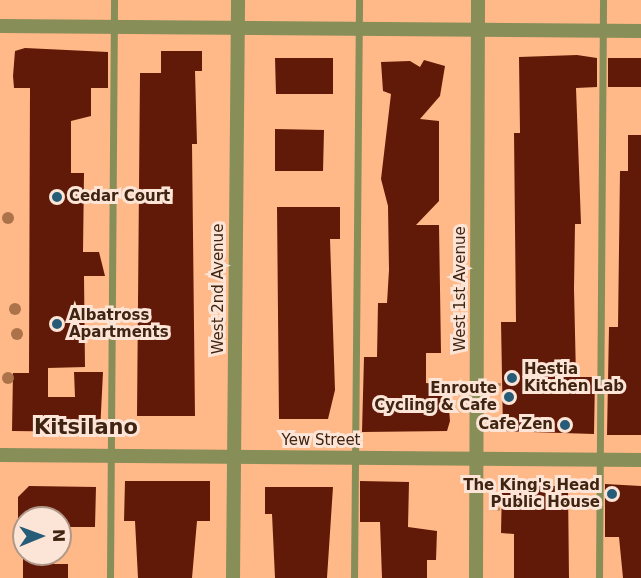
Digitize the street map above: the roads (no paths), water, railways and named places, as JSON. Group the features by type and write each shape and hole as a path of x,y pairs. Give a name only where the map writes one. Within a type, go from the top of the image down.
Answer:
{"street":[{"name":"West 2nd Avenue","path":"233,578 238,0"},
{"name":"West 1st Avenue","path":"476,578 478,0"},
{"path":"0,26 641,31"},
{"name":"Yew Street","path":"0,455 641,460"}],"lane":[{"path":"110,578 114,0"},
{"path":"354,578 358,0"},
{"path":"599,578 603,0"}],"place":[{"name":"Cedar Court","path":"57,197"},
{"name":"Albatross Apartments","path":"57,324"},
{"name":"Hestia Kitchen Lab","path":"512,378"},
{"name":"Enroute Cycling & Cafe","path":"509,397"},
{"name":"Cafe Zen","path":"565,425"},
{"name":"The King's Head Public House","path":"612,494"}],"district":[{"name":"Kitsilano","path":"86,427"}]}
